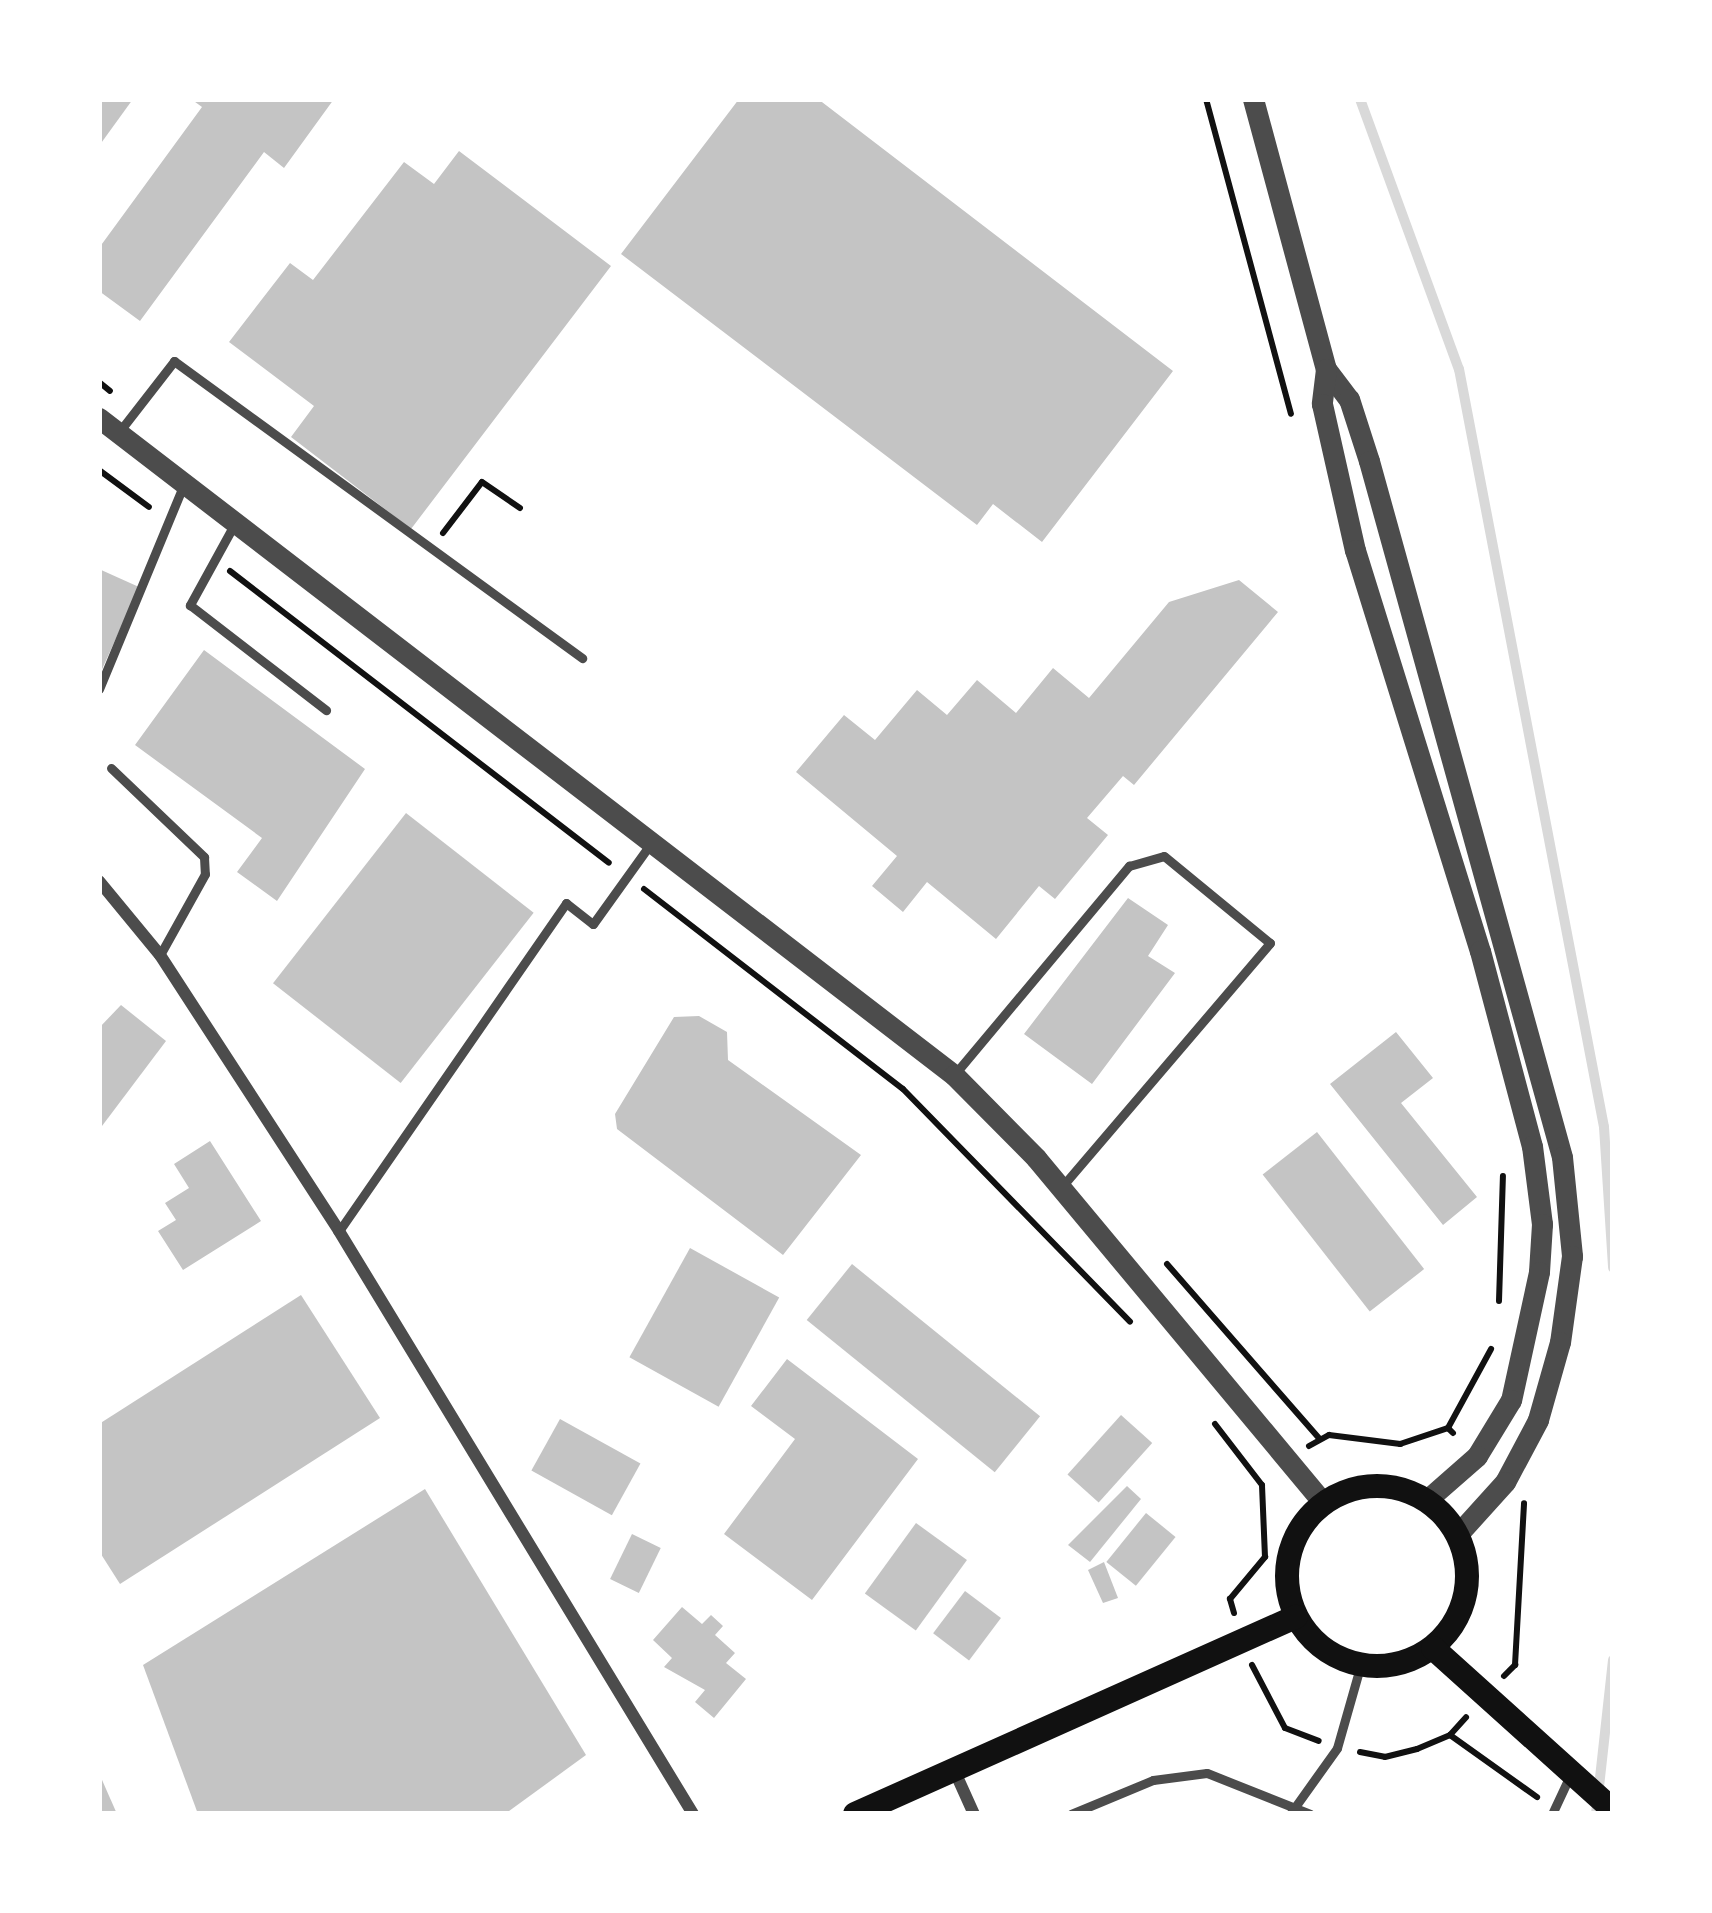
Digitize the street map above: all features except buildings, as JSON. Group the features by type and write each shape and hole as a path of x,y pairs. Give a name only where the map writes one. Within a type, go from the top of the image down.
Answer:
{"main road":[{"path":"1382,1485 1427,1500 1458,1534 1466,1596 1432,1648 1402,1663 1361,1664 1315,1642 1296,1617 1289,1555 1323,1503 1382,1485"},
{"path":"855,1814 1296,1617"},
{"path":"1432,1648 1569,1778 1613,1810"}],"street":[{"path":"1253,99 1327,369 1349,399 1369,461 1562,1157 1572,1256 1561,1342 1538,1420 1505,1482 1458,1534"},
{"path":"1327,369 1322,404 1355,550 1480,951 1532,1145 1542,1224 1539,1272 1510,1400 1477,1456 1427,1500"},
{"path":"99,418 954,1076 1061,1188 1323,1503"},
{"path":"99,881 160,955 339,1231 693,1814"},
{"path":"956,1772 974,1814"}],"lane":[{"path":"118,433 174,361 582,658"},
{"path":"99,689 184,483"},
{"path":"237,521 212,557 190,604 326,710"},
{"path":"111,767 204,857 206,874 160,955"},
{"path":"339,1231 566,904 593,924 652,842"},
{"path":"954,1076 1129,866 1164,856 1270,943 1061,1188"},
{"path":"1290,1814 1337,1748 1361,1664"},
{"path":"1072,1814 1153,1780 1207,1773 1300,1804 1310,1814"},
{"path":"1553,1812 1569,1778"}],"path":[{"path":"1206,99 1298,434"},
{"path":"99,470 168,522"},
{"path":"431,548 482,482 520,508"},
{"path":"212,557 903,1089 1144,1336"},
{"path":"1498,1305 1502,1155"},
{"path":"1319,1438 1400,1444 1450,1430 1495,1326"},
{"path":"1213,1421 1264,1483 1265,1557 1232,1605"},
{"path":"1504,1677 1515,1665 1524,1502 1515,1493"},
{"path":"1255,1671 1285,1728 1307,1736"},
{"path":"1361,1752 1385,1757 1450,1735 1458,1724"},
{"path":"1450,1735 1553,1812"}],"waterway":[{"path":"1360,99 1459,369 1604,1127 1613,1268"},
{"path":"1596,1814 1613,1660"}]}
